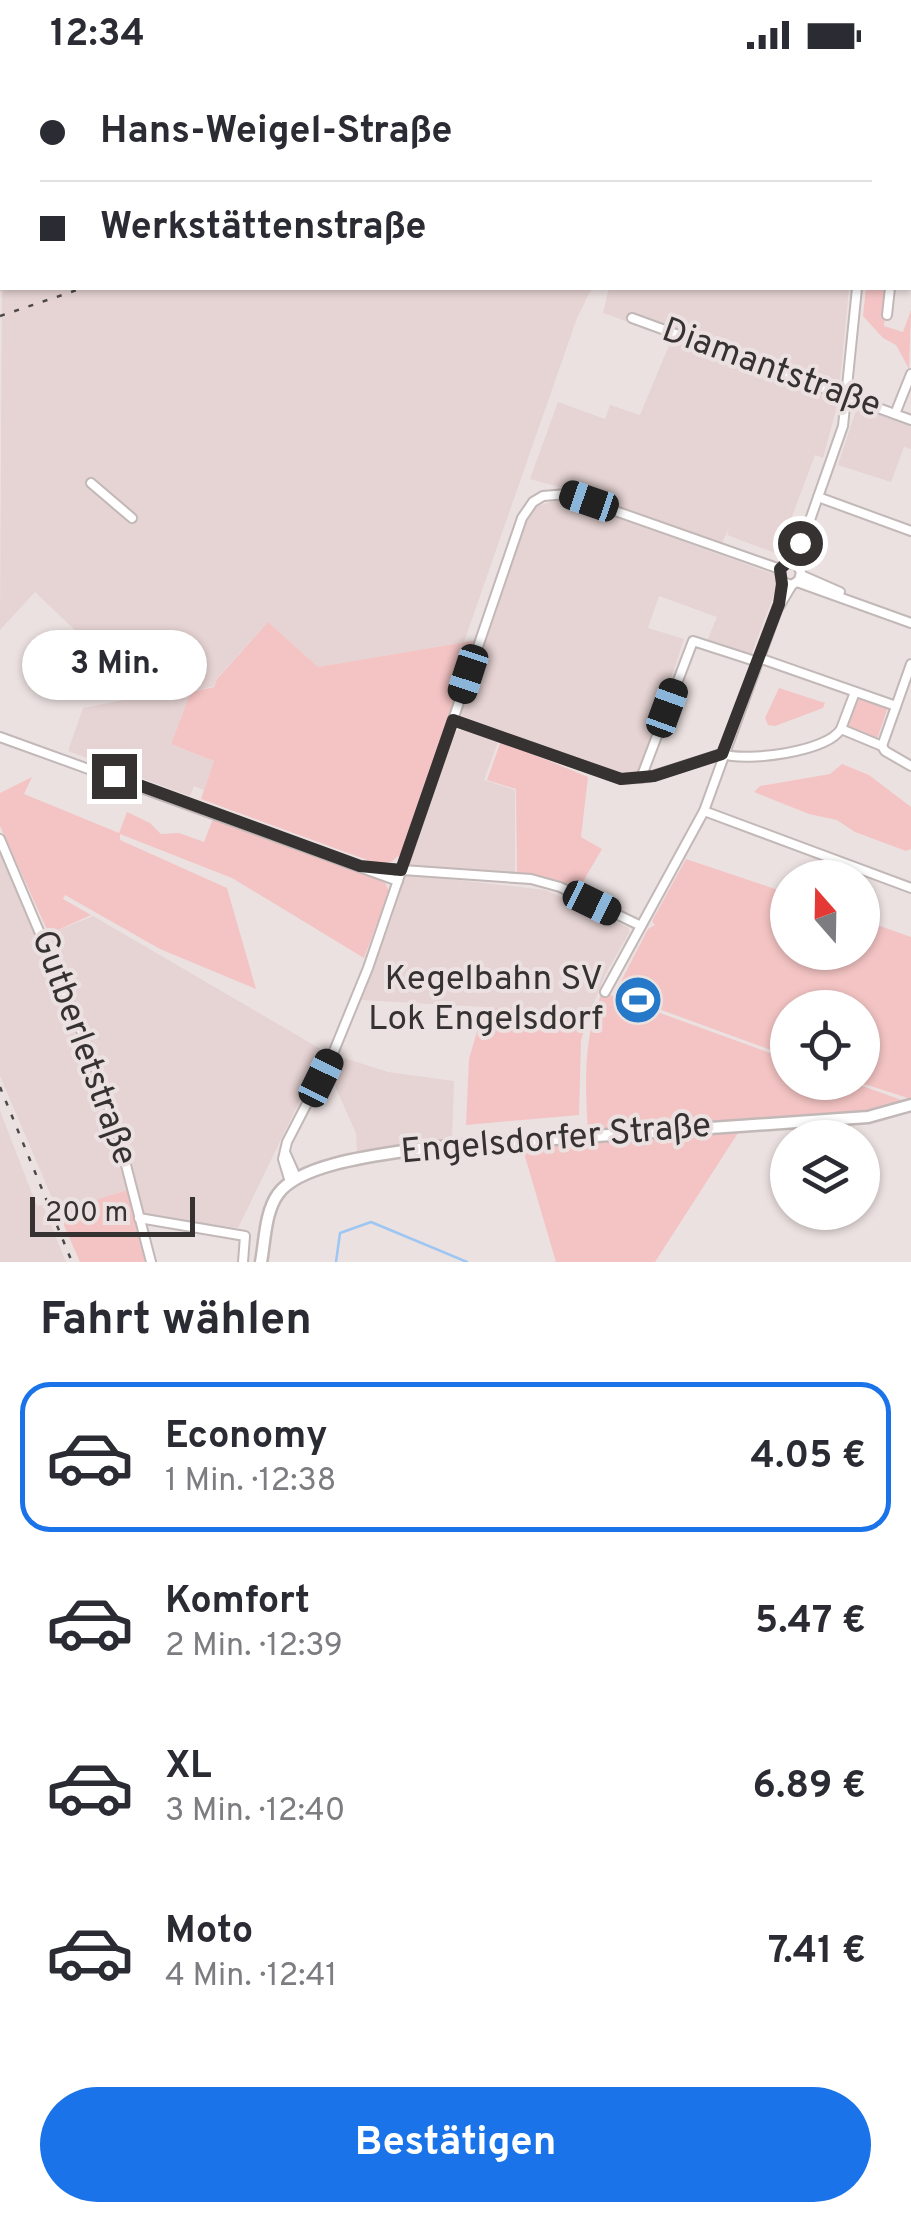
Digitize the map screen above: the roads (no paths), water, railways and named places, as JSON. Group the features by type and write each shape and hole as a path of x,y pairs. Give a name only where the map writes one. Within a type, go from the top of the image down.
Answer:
{"main road":[{"name":"Engelsdorfer Straße","path":"294,1180 362,1158 424,1148 868,1117 911,1106"},
{"path":"261,1262 271,1208 280,1192 294,1180"}],"street":[{"path":"605,992 704,811 779,604 797,577 804,537 841,433 858,290"},
{"path":"888,315 890,290"},
{"name":"Diamantstraße","path":"632,318 911,420"},
{"path":"896,414 911,374"},
{"path":"91,483 132,518"},
{"path":"294,1180 285,1152 287,1142 340,1038 527,510 544,496 568,494 780,569"},
{"path":"818,497 911,530"},
{"path":"780,569 804,537"},
{"path":"788,563 797,577"},
{"path":"779,604 780,569"},
{"path":"781,580 797,577 911,623"},
{"path":"641,779 693,641 896,706"},
{"path":"882,746 911,664"},
{"path":"453,720 621,779 641,779 722,754 741,758 795,750 835,738 842,730 855,692"},
{"path":"842,730 882,746 911,766"},
{"path":"0,737 398,881"},
{"path":"704,811 911,888"},
{"name":"Gutberletstraße","path":"0,839 63,980 89,1050 116,1126 151,1262"},
{"path":"360,866 531,879 560,888 639,925"},
{"path":"139,1218 247,1237 243,1262"}],"waterway":[{"path":"336,1262 340,1233 371,1222 467,1262"}],"railway":[{"path":"0,316 77,290"},
{"path":"0,1087 72,1262"}],"place":[{"name":"Kegelbahn SV Lok Engelsdorf","path":"638,1000"}]}
